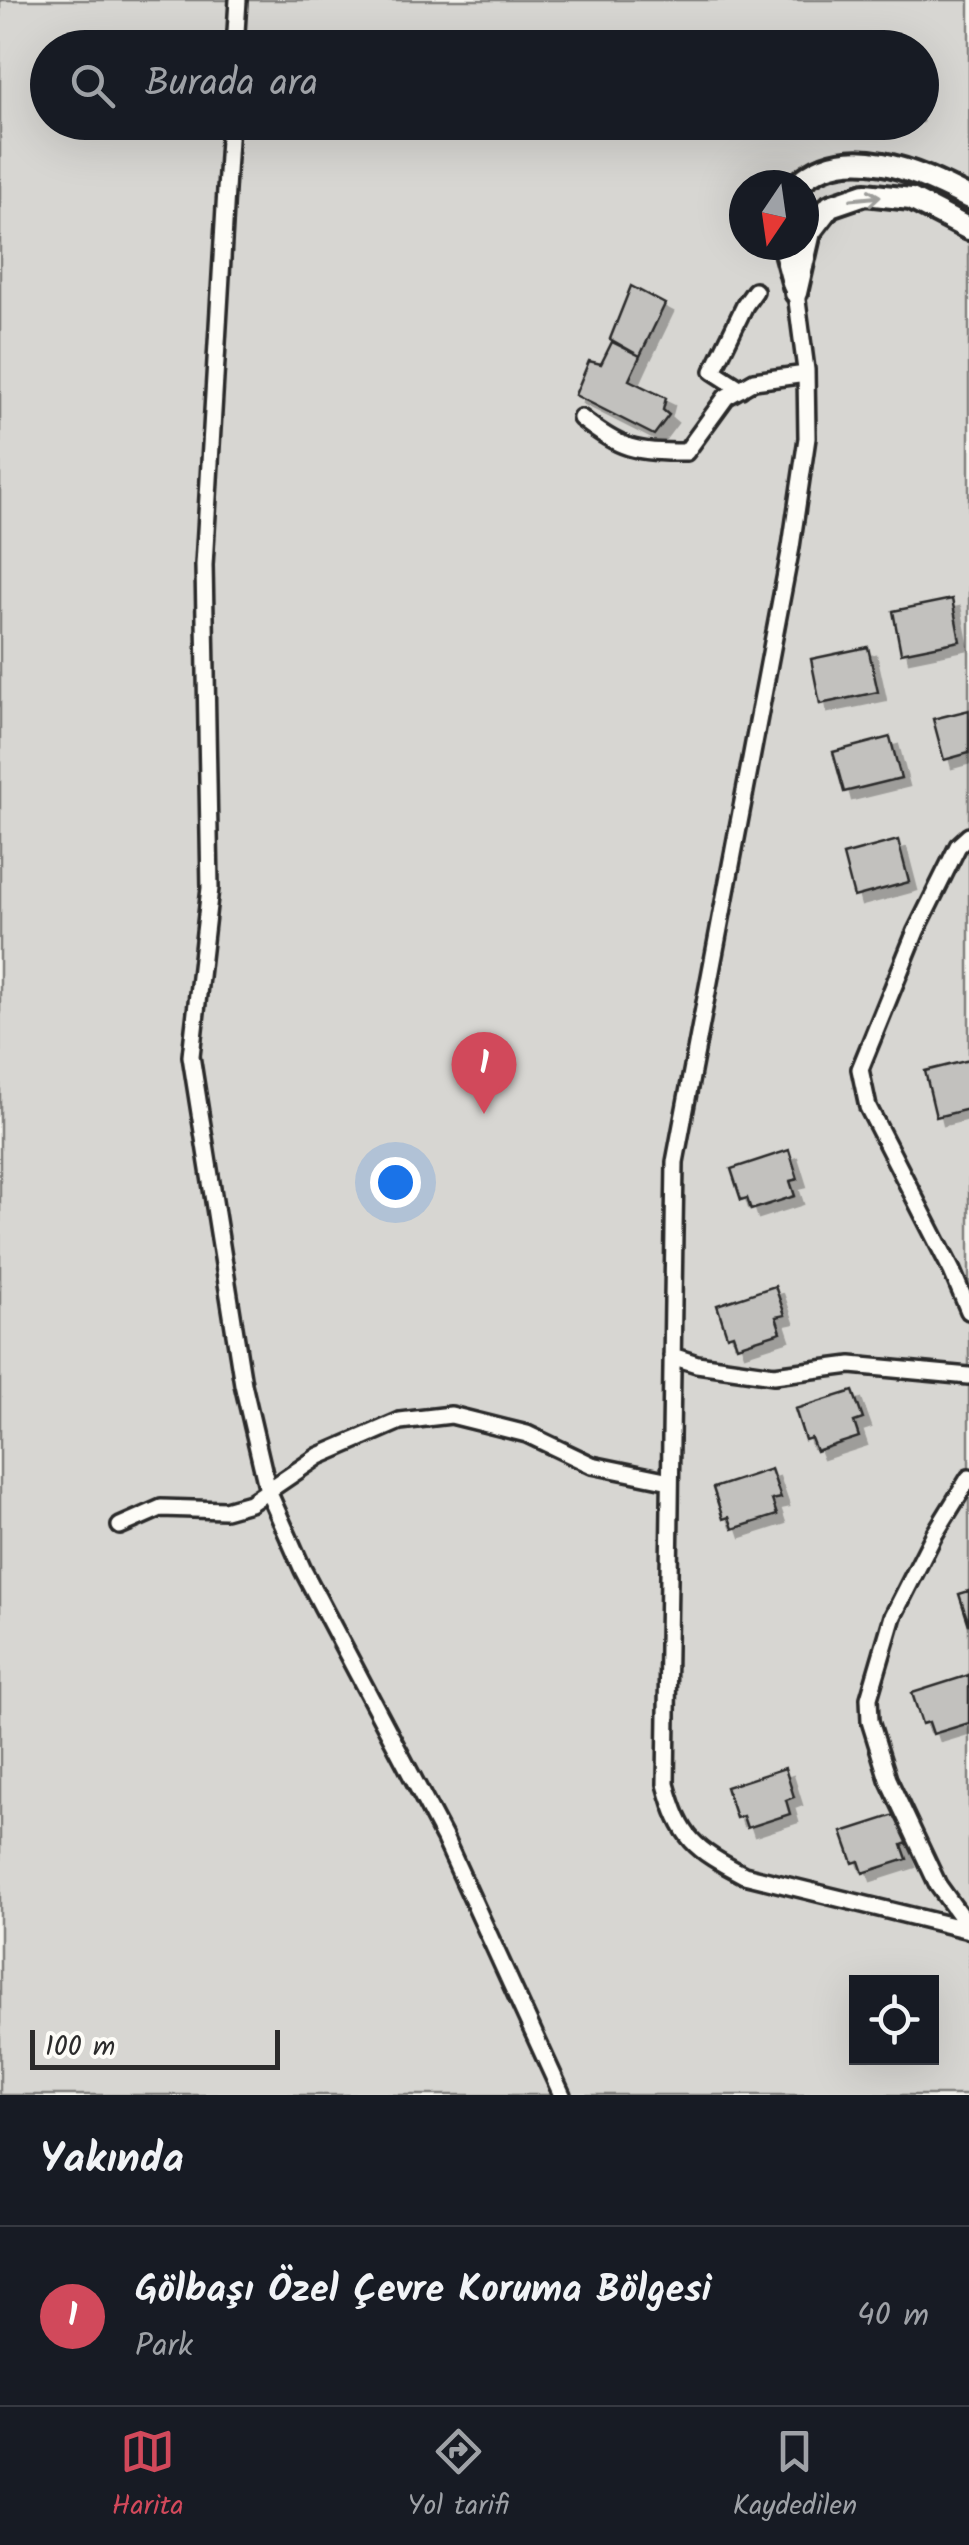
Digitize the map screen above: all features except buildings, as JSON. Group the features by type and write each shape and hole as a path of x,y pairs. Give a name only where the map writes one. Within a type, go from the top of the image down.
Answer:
{"street":[{"path":"236,30 238,0"},
{"path":"229,140 204,565 210,888 191,1056 243,1384 268,1491 303,1570 444,1837 562,2095"},
{"path":"817,170 845,160 891,164 969,198"},
{"path":"796,292 810,232 830,206 866,194 912,199 969,229"},
{"path":"788,260 796,292 806,374 807,438 791,547 675,1162 666,1784 675,1816 690,1841 744,1875 969,1929"},
{"path":"740,389 714,371 755,291"},
{"path":"581,418 638,452 686,452 726,397 754,382 806,374"},
{"path":"969,836 958,846 922,916 860,1069 868,1108 969,1311"},
{"path":"672,1356 697,1364 774,1375 851,1365 969,1376"},
{"path":"120,1526 162,1508 225,1510 250,1503 319,1456 400,1421 451,1415 527,1434 592,1464 670,1481"},
{"path":"969,1478 934,1535 893,1616 869,1698 870,1721 888,1779 938,1885 969,1929"}],"shaded area":[{"path":"0,0 969,0 969,2095 0,2095"}],"place":[{"name":"Gölbaşı Özel Çevre Koruma Bölgesi","path":"484,1114"}]}
